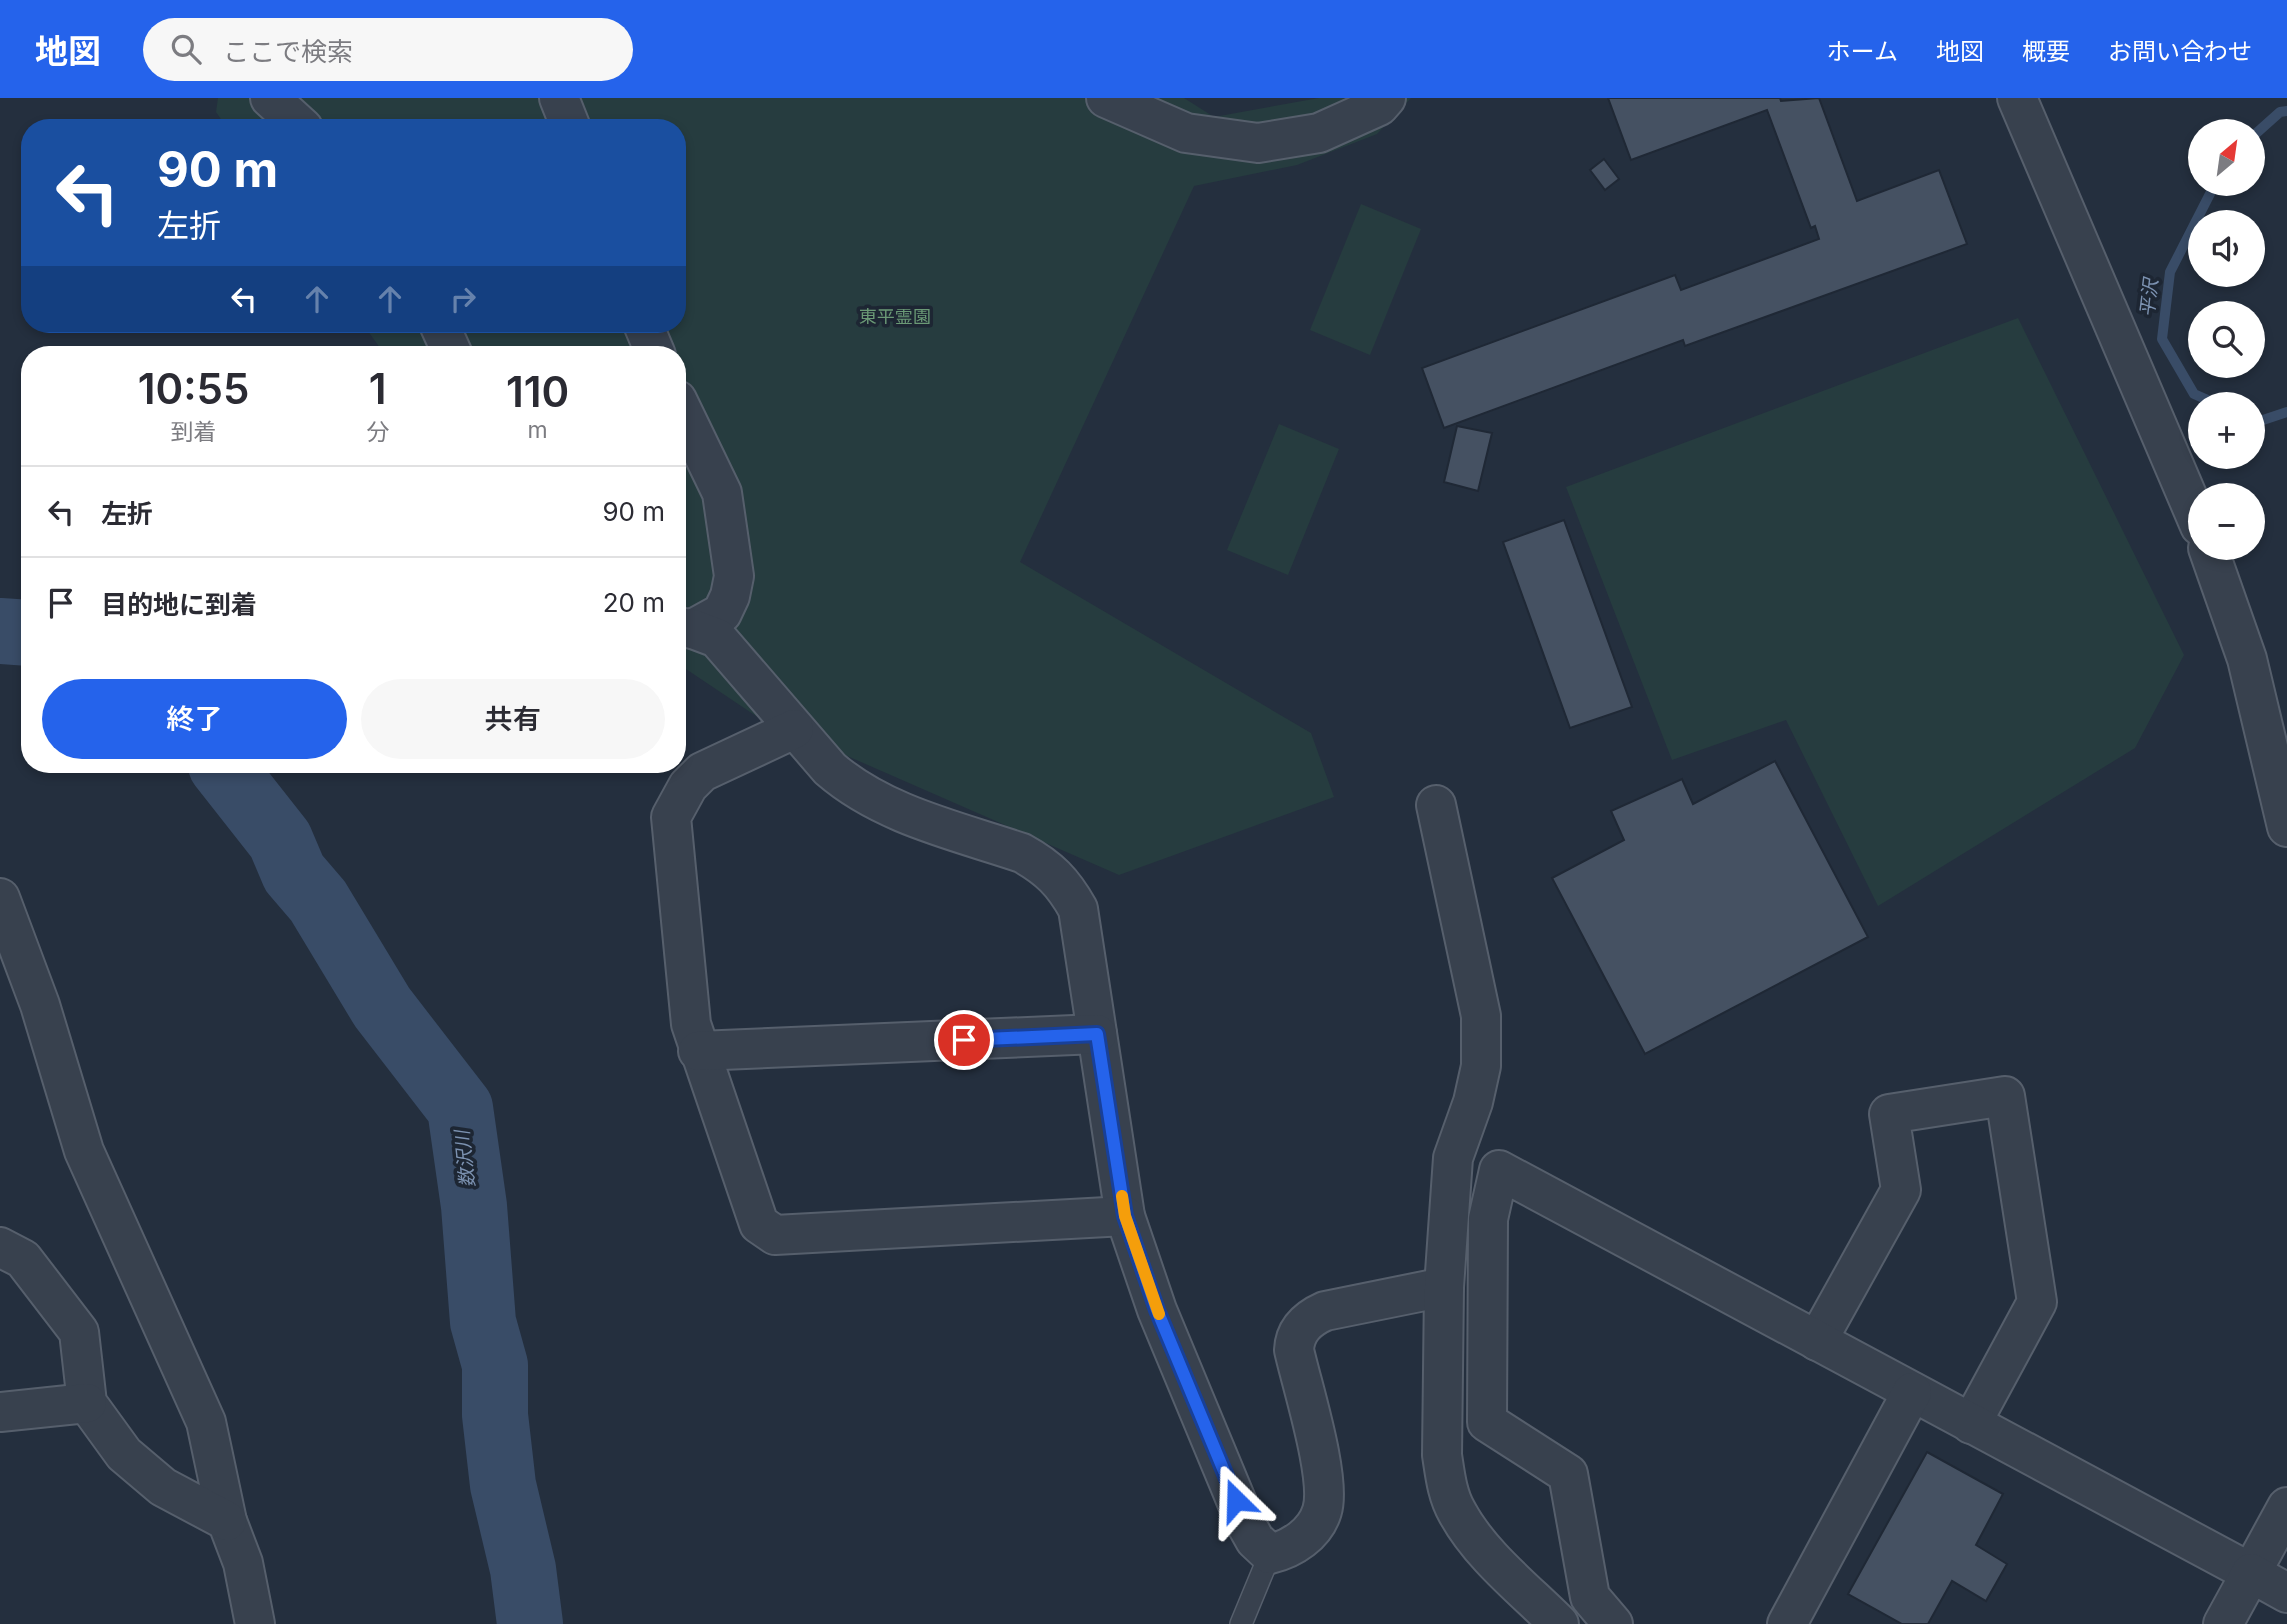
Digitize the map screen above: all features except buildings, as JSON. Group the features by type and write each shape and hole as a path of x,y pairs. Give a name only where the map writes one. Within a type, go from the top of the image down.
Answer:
{"street":[{"path":"270,98 293,119"},
{"path":"559,98 567,119"},
{"path":"1106,98 1186,133 1258,143 1319,133 1379,106 1386,98"},
{"path":"2017,98 2188,497"},
{"path":"686,419 722,493 734,576 722,613 686,628"},
{"path":"2211,560 2247,659 2287,827"},
{"path":"686,628 717,638 830,769 876,802 1022,853 1045,865 1064,883 1078,909 1125,1216 1157,1310 1246,1524 1255,1540 1270,1554 1290,1549 1308,1533 1322,1511 1324,1483 1294,1350 1295,1335 1311,1317 1325,1311 1444,1287"},
{"path":"794,729 702,772 688,786 671,817 691,1024 759,1224 775,1235 1125,1216"},
{"path":"1436,805 1481,1016 1481,1066 1473,1102 1453,1158 1444,1287 1442,1455 1456,1511 1476,1540 1559,1624"},
{"path":"0,898 40,1005 84,1151 206,1422 227,1521 243,1563 255,1624"},
{"path":"698,1051 1097,1034"},
{"path":"1817,1341 1901,1190 1889,1114 2005,1096 2037,1302 1971,1424"},
{"path":"1613,1624 1590,1597 1568,1474 1487,1422 1488,1220 1499,1170 2287,1593"},
{"path":"0,1247 23,1259 79,1332 87,1403 124,1454 163,1487 227,1521"},
{"path":"1787,1624 1912,1392"},
{"path":"0,1412 87,1403"},
{"path":"2223,1624 2287,1507"}],"lane":[{"path":"1241,1624 1270,1554"}],"green space":[{"name":"東平霊園","path":"218,98 1184,98 1214,117 1319,98 1411,98 1377,134 1297,165 1194,186 1020,562 1311,733 1334,797 1119,875 756,716 686,669 686,346 379,346 369,333 686,333 686,119 221,119 216,112"},
{"path":"1361,204 1421,229 1370,355 1310,330"},
{"path":"2018,318 2184,655 2135,748 1878,906 1786,720 1672,760 1566,487"},
{"path":"1279,424 1339,449 1288,575 1227,550"}],"waterway":[{"name":"平沢","path":"2265,125 2280,112 2287,111"},
{"name":"平沢","path":"2193,392 2162,339 2170,272 2209,196"},
{"name":"平沢","path":"2265,419 2287,412"},
{"name":"数沢川","path":"0,631 21,632"},
{"name":"数沢川","path":"227,773 280,840 294,873 318,901 382,1007 460,1108 474,1206 483,1322 495,1365 495,1415 503,1485 523,1569 530,1624"}],"slow traffic":[{"path":"1122,1196 1125,1216 1159,1314"}],"route":[{"path":"964,1040 1097,1034 1125,1216 1157,1310 1236,1500"}]}
